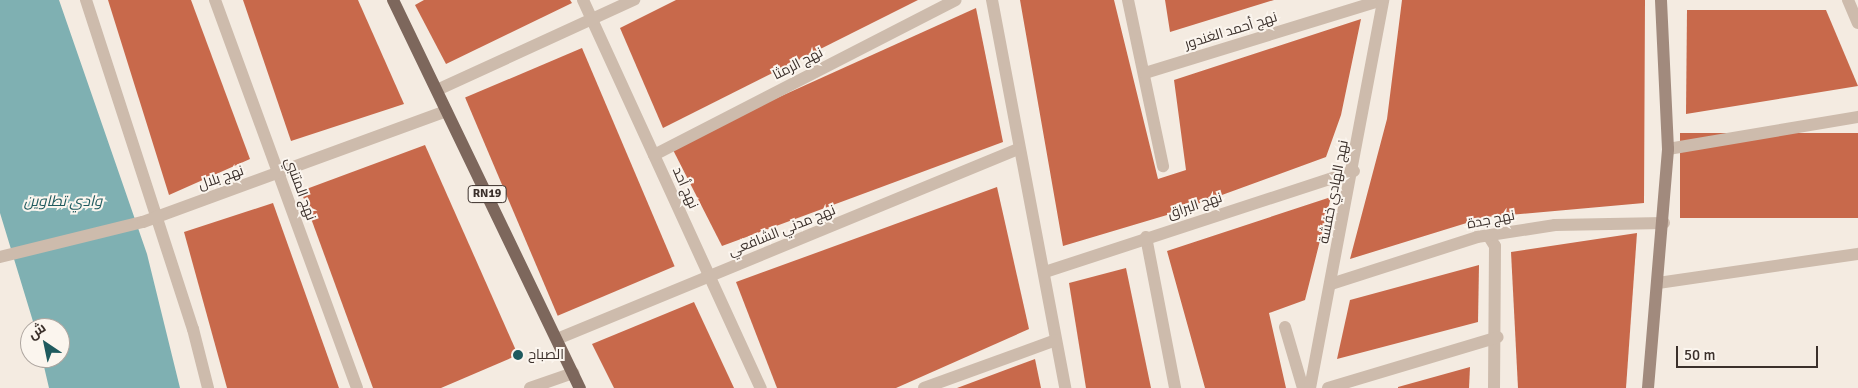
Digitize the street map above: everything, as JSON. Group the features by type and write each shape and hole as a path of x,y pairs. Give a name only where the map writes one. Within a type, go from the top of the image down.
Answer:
{"main road":[{"name":"RN19","path":"393,0 580,388"},
{"path":"1648,388 1664,223 1668,149 1662,0"}],"street":[{"path":"86,0 157,217 208,388"},
{"name":"نهج المتنبي","path":"215,0 357,388"},
{"name":"نهج أحد","path":"583,0 761,388"},
{"path":"437,90 634,0"},
{"name":"نهج الرمثا","path":"654,155 956,0"},
{"path":"992,0 1019,149 1045,272 1065,388"},
{"path":"1128,0 1145,73 1163,166"},
{"name":"نهج أحمد الغندور","path":"1145,73 1383,0"},
{"name":"نهج الهادي خفشة","path":"1310,388 1354,171 1383,0"},
{"path":"1848,0 1858,23"},
{"name":"نهج بلال","path":"5,256 143,222 446,111"},
{"path":"1668,149 1858,117"},
{"name":"نهج مدني الشافعي","path":"557,339 1019,149"},
{"name":"نهج البراق","path":"1045,272 1146,237 1354,171"},
{"name":"نهج جدة","path":"1331,284 1488,235 1555,224 1664,223"},
{"path":"1488,235 1495,246 1498,337 1494,388"},
{"path":"1146,237 1175,388"},
{"path":"1658,283 1858,254"},
{"path":"1285,327 1304,388"},
{"path":"1328,388 1498,337"},
{"path":"924,388 1056,340"},
{"path":"530,388 573,373"}],"water":[{"name":"وادي تطاوين","path":"0,0 59,0 147,254 180,388 49,388 44,368 70,368 70,318 32,318 0,213"}],"building":[{"path":"108,0 191,0 250,159 169,195"},
{"path":"243,0 358,0 404,104 291,141"},
{"path":"424,0 570,0 572,3 446,64 415,5"},
{"path":"676,0 918,0 663,128 620,28"},
{"path":"1020,0 1114,0 1158,179 1186,170 1174,80 1361,19 1341,115 1326,157 1167,215 1063,246"},
{"path":"1165,0 1274,0 1170,32"},
{"path":"1402,0 1645,0 1644,203 1486,217 1350,259 1387,119"},
{"path":"976,8 1003,142 722,246 671,146"},
{"path":"1687,10 1826,10 1858,86 1686,114"},
{"path":"582,48 675,266 558,316 465,98"},
{"path":"1680,133 1858,133 1858,218 1680,218"},
{"path":"425,145 518,355 441,388 373,388 301,191"},
{"path":"997,187 1029,329 896,388 777,388 736,282"},
{"path":"1331,197 1305,300 1269,313 1286,388 1205,388 1167,251"},
{"path":"273,203 339,388 227,388 184,232"},
{"path":"1637,233 1626,388 1518,388 1511,252"},
{"path":"1479,265 1478,322 1337,359 1350,300"},
{"path":"1126,268 1151,388 1086,388 1069,283"},
{"path":"694,302 734,388 614,388 592,344"},
{"path":"1035,359 1041,388 957,388"},
{"path":"1470,367 1469,388 1398,388 1398,387"}],"place":[{"name":"الصباح","path":"518,355"}]}
